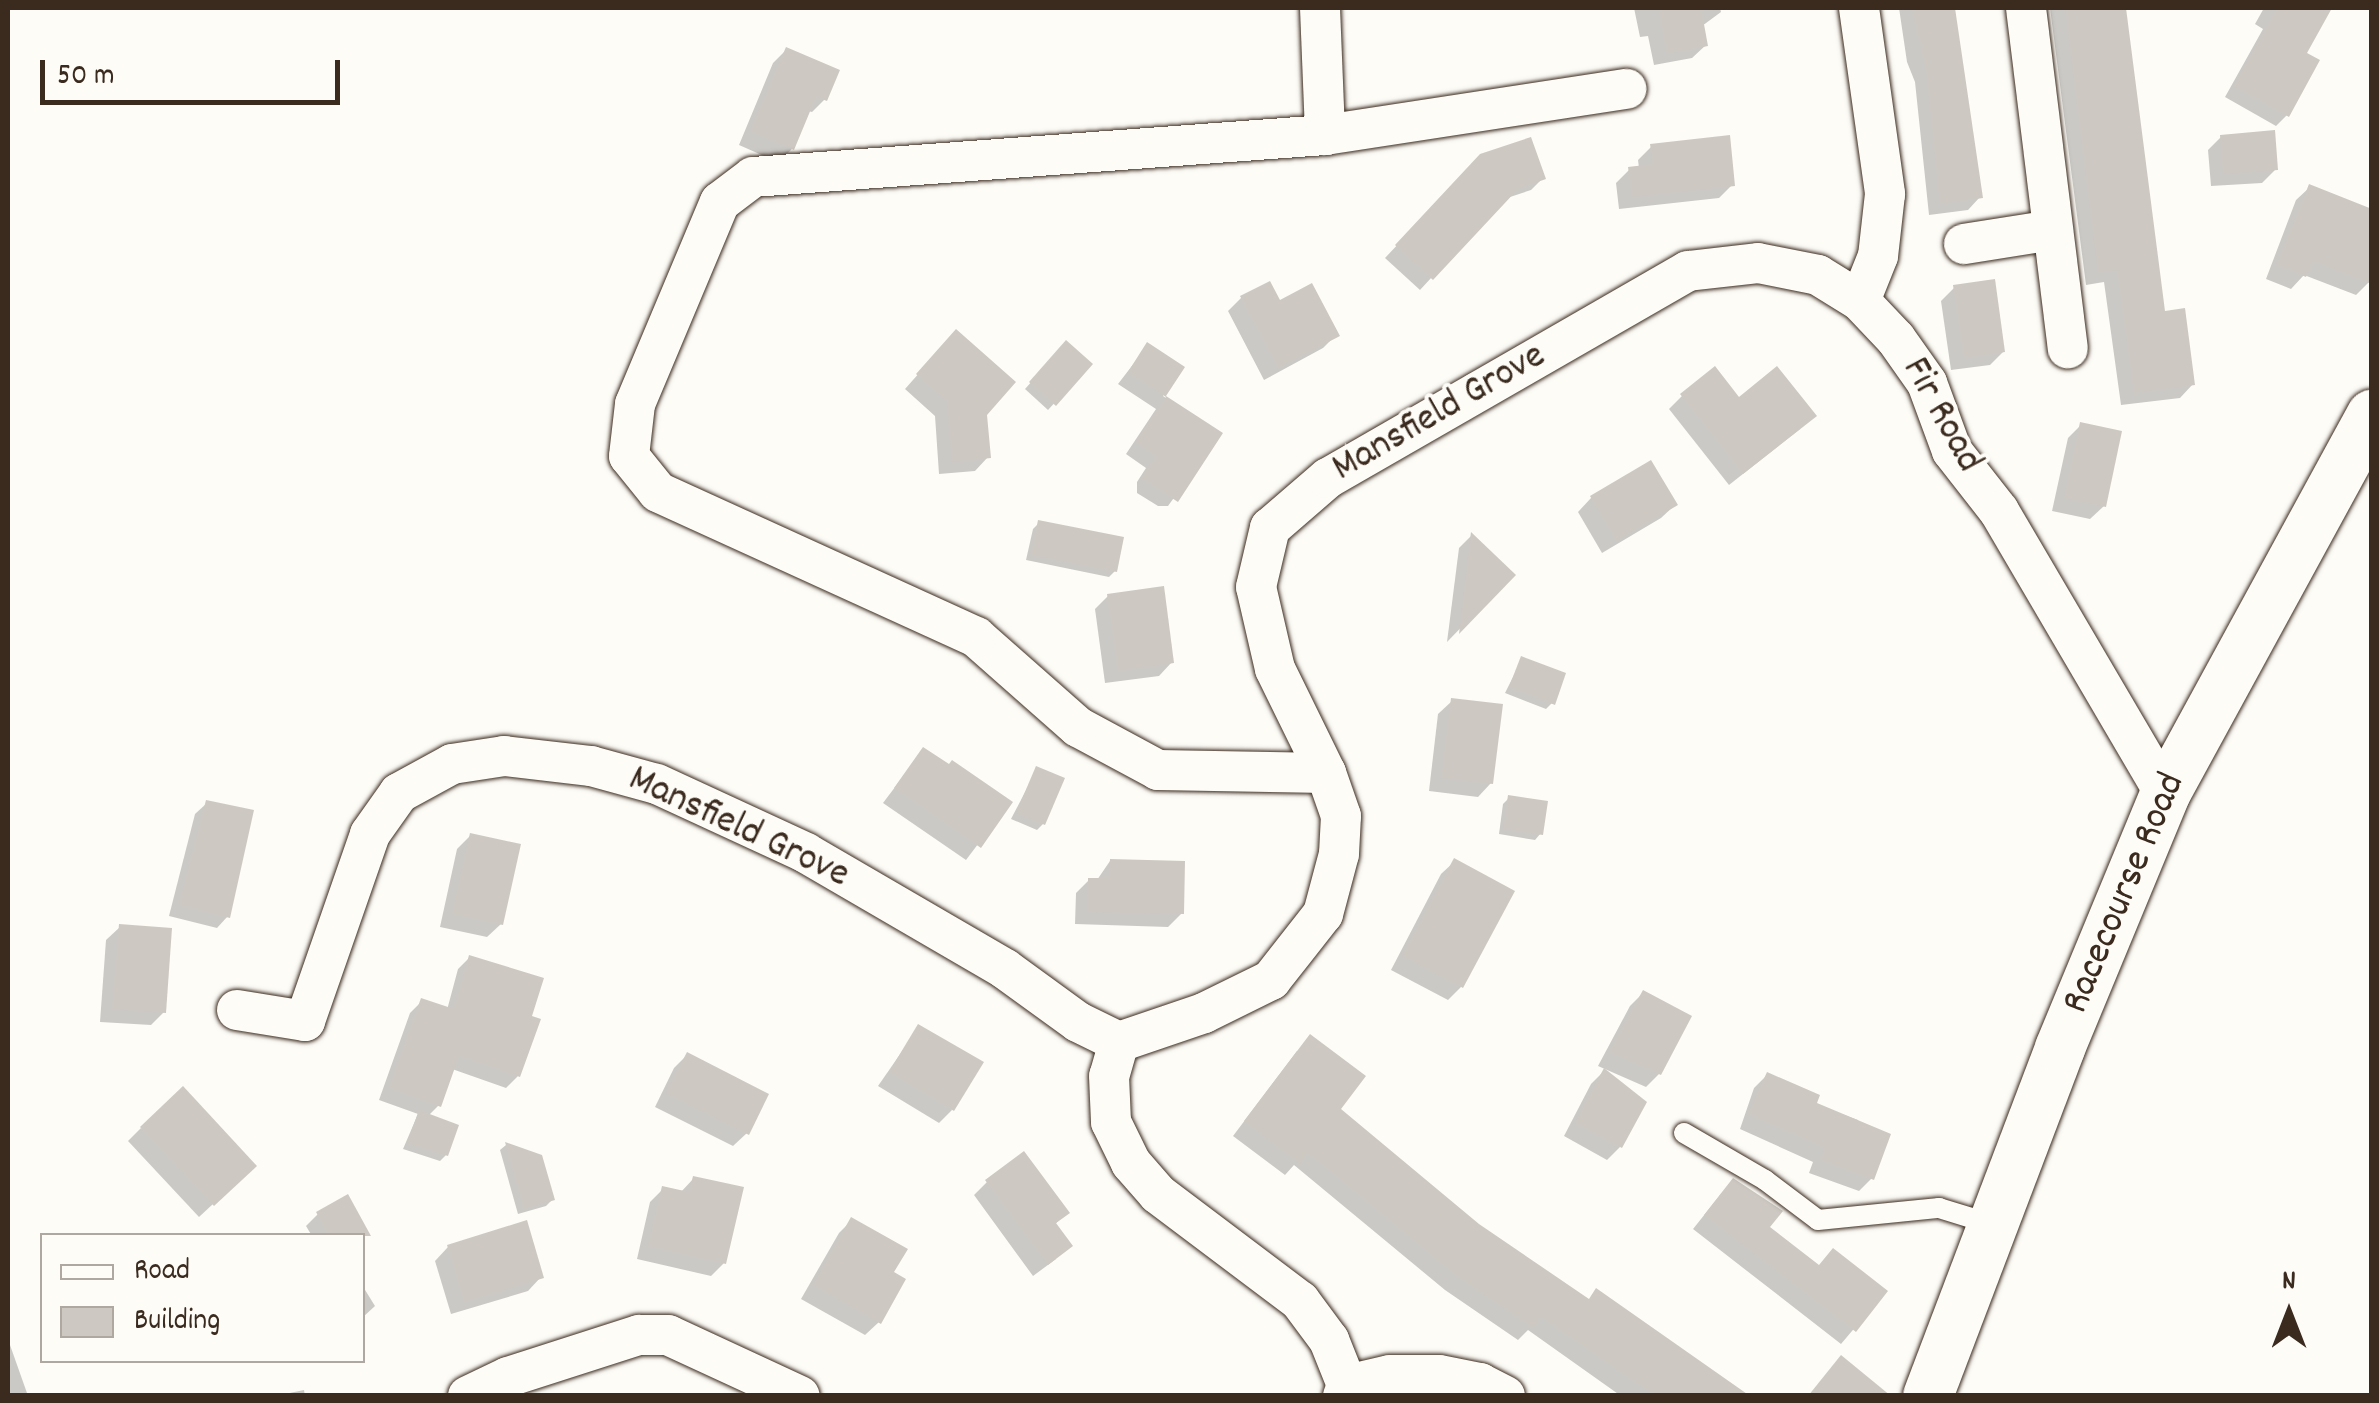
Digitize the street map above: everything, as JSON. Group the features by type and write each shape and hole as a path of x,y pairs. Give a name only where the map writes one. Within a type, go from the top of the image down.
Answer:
{"street":[{"path":"1320,8 1324,135"},
{"path":"1859,8 1886,194 1878,256 1860,301"},
{"path":"2026,8 2068,348"},
{"path":"1326,773 1158,770 1078,727 976,637 658,492 629,456 635,404 720,202 753,177 1324,135 1627,89"},
{"path":"1964,244 2052,230"},
{"name":"Mansfield Grove","path":"237,1010 305,1021 370,834 398,793 452,764 504,756 590,766 658,784 806,854 1005,969 1078,1022 1119,1042 1204,1014 1271,980 1323,914 1339,854 1341,816 1326,773 1275,669 1256,587 1270,528 1328,478 1688,271 1758,263 1818,276 1860,301"},
{"name":"Fir Road","path":"1860,301 1896,339 1926,382 1952,451 1998,511 2165,794"},
{"name":"Racecourse Road","path":"1928,1396 1991,1224 2165,794 2372,415"},
{"path":"1119,1042 1109,1076 1111,1122 1131,1163 1158,1194 1300,1301 1329,1340 1345,1390 1390,1374 1439,1374 1480,1382 1504,1396"},
{"path":"468,1396 508,1377 639,1335 668,1335 800,1396"}],"lane":[{"path":"1684,1133 1765,1180 1818,1220 1939,1208 1991,1224"}],"building":[{"path":"1658,8 1701,8 1708,46 1667,54"},
{"path":"1912,8 1955,8 1983,198 1940,204 1926,69"},
{"path":"2065,8 2126,8 2165,311 2185,308 2195,385 2134,393 2117,270 2098,273"},
{"path":"2277,8 2332,8 2307,53 2320,60 2289,117 2234,86"},
{"path":"786,47 840,70 827,101 816,97 794,150 750,131"},
{"path":"2275,130 2278,170 2223,174 2220,135"},
{"path":"1730,135 1735,186 1632,197 1628,167 1653,164 1650,144"},
{"path":"1531,137 1546,179 1518,189 1433,280 1395,245 1480,154"},
{"path":"2309,184 2372,209 2372,284 2313,261 2306,277 2277,265"},
{"path":"1995,279 2005,352 1964,358 1953,285"},
{"path":"1270,281 1280,300 1312,283 1340,336 1278,368 1240,296"},
{"path":"956,329 1016,382 987,415 991,458 952,462 947,402 916,374"},
{"path":"1066,340 1093,364 1056,406 1029,382"},
{"path":"1147,342 1185,367 1166,396 1223,433 1178,502 1141,478 1156,456 1135,442 1166,397 1128,372"},
{"path":"1715,366 1739,397 1777,366 1817,416 1743,474 1680,394"},
{"path":"2080,422 2122,431 2106,507 2064,498"},
{"path":"1651,460 1678,505 1616,541 1590,496"},
{"path":"1038,520 1124,537 1117,572 1031,555"},
{"path":"1471,532 1516,575 1459,634"},
{"path":"1164,586 1174,663 1118,671 1107,594"},
{"path":"1521,656 1566,673 1555,705 1509,687"},
{"path":"1451,698 1503,704 1493,784 1441,778"},
{"path":"923,747 949,764 952,760 1013,802 981,848 894,788"},
{"path":"1036,766 1065,778 1045,825 1016,813"},
{"path":"1508,795 1548,801 1543,835 1503,829"},
{"path":"206,800 254,810 230,918 179,905"},
{"path":"470,833 521,844 503,925 452,914"},
{"path":"1454,858 1515,891 1463,988 1402,956"},
{"path":"1110,859 1185,861 1184,914 1088,912 1088,878 1109,878"},
{"path":"119,924 172,928 166,1013 112,1009"},
{"path":"469,955 544,978 532,1016 541,1019 520,1077 459,1056 441,1107 389,1088 421,998 454,1009"},
{"path":"1643,990 1692,1016 1661,1075 1609,1052"},
{"path":"918,1024 984,1062 954,1111 889,1072"},
{"path":"1310,1034 1366,1076 1341,1109 1479,1224 1589,1299 1596,1288 1750,1396 1655,1396 1541,1317 1533,1328 1458,1277 1308,1153 1300,1164 1244,1121"},
{"path":"687,1052 769,1094 749,1135 666,1093"},
{"path":"1604,1068 1647,1102 1622,1148 1575,1123"},
{"path":"1767,1072 1820,1095 1817,1103 1891,1134 1874,1180 1820,1160 1825,1148 1748,1114"},
{"path":"183,1086 257,1166 214,1206 140,1127"},
{"path":"419,1110 459,1125 448,1156 407,1143"},
{"path":"505,1142 542,1155 555,1200 524,1209"},
{"path":"1024,1151 1070,1213 1056,1223 1073,1246 1048,1265 985,1180"},
{"path":"693,1176 744,1187 726,1264 648,1246 662,1186 689,1192"},
{"path":"1733,1178 1783,1211 1770,1227 1819,1265 1833,1248 1888,1291 1856,1332 1704,1215"},
{"path":"348,1194 371,1236 327,1233 316,1212"},
{"path":"851,1217 908,1249 894,1272 906,1279 881,1324 813,1285"},
{"path":"527,1220 544,1278 464,1302 447,1245"},
{"path":"1841,1355 1891,1396 1808,1396"}]}
